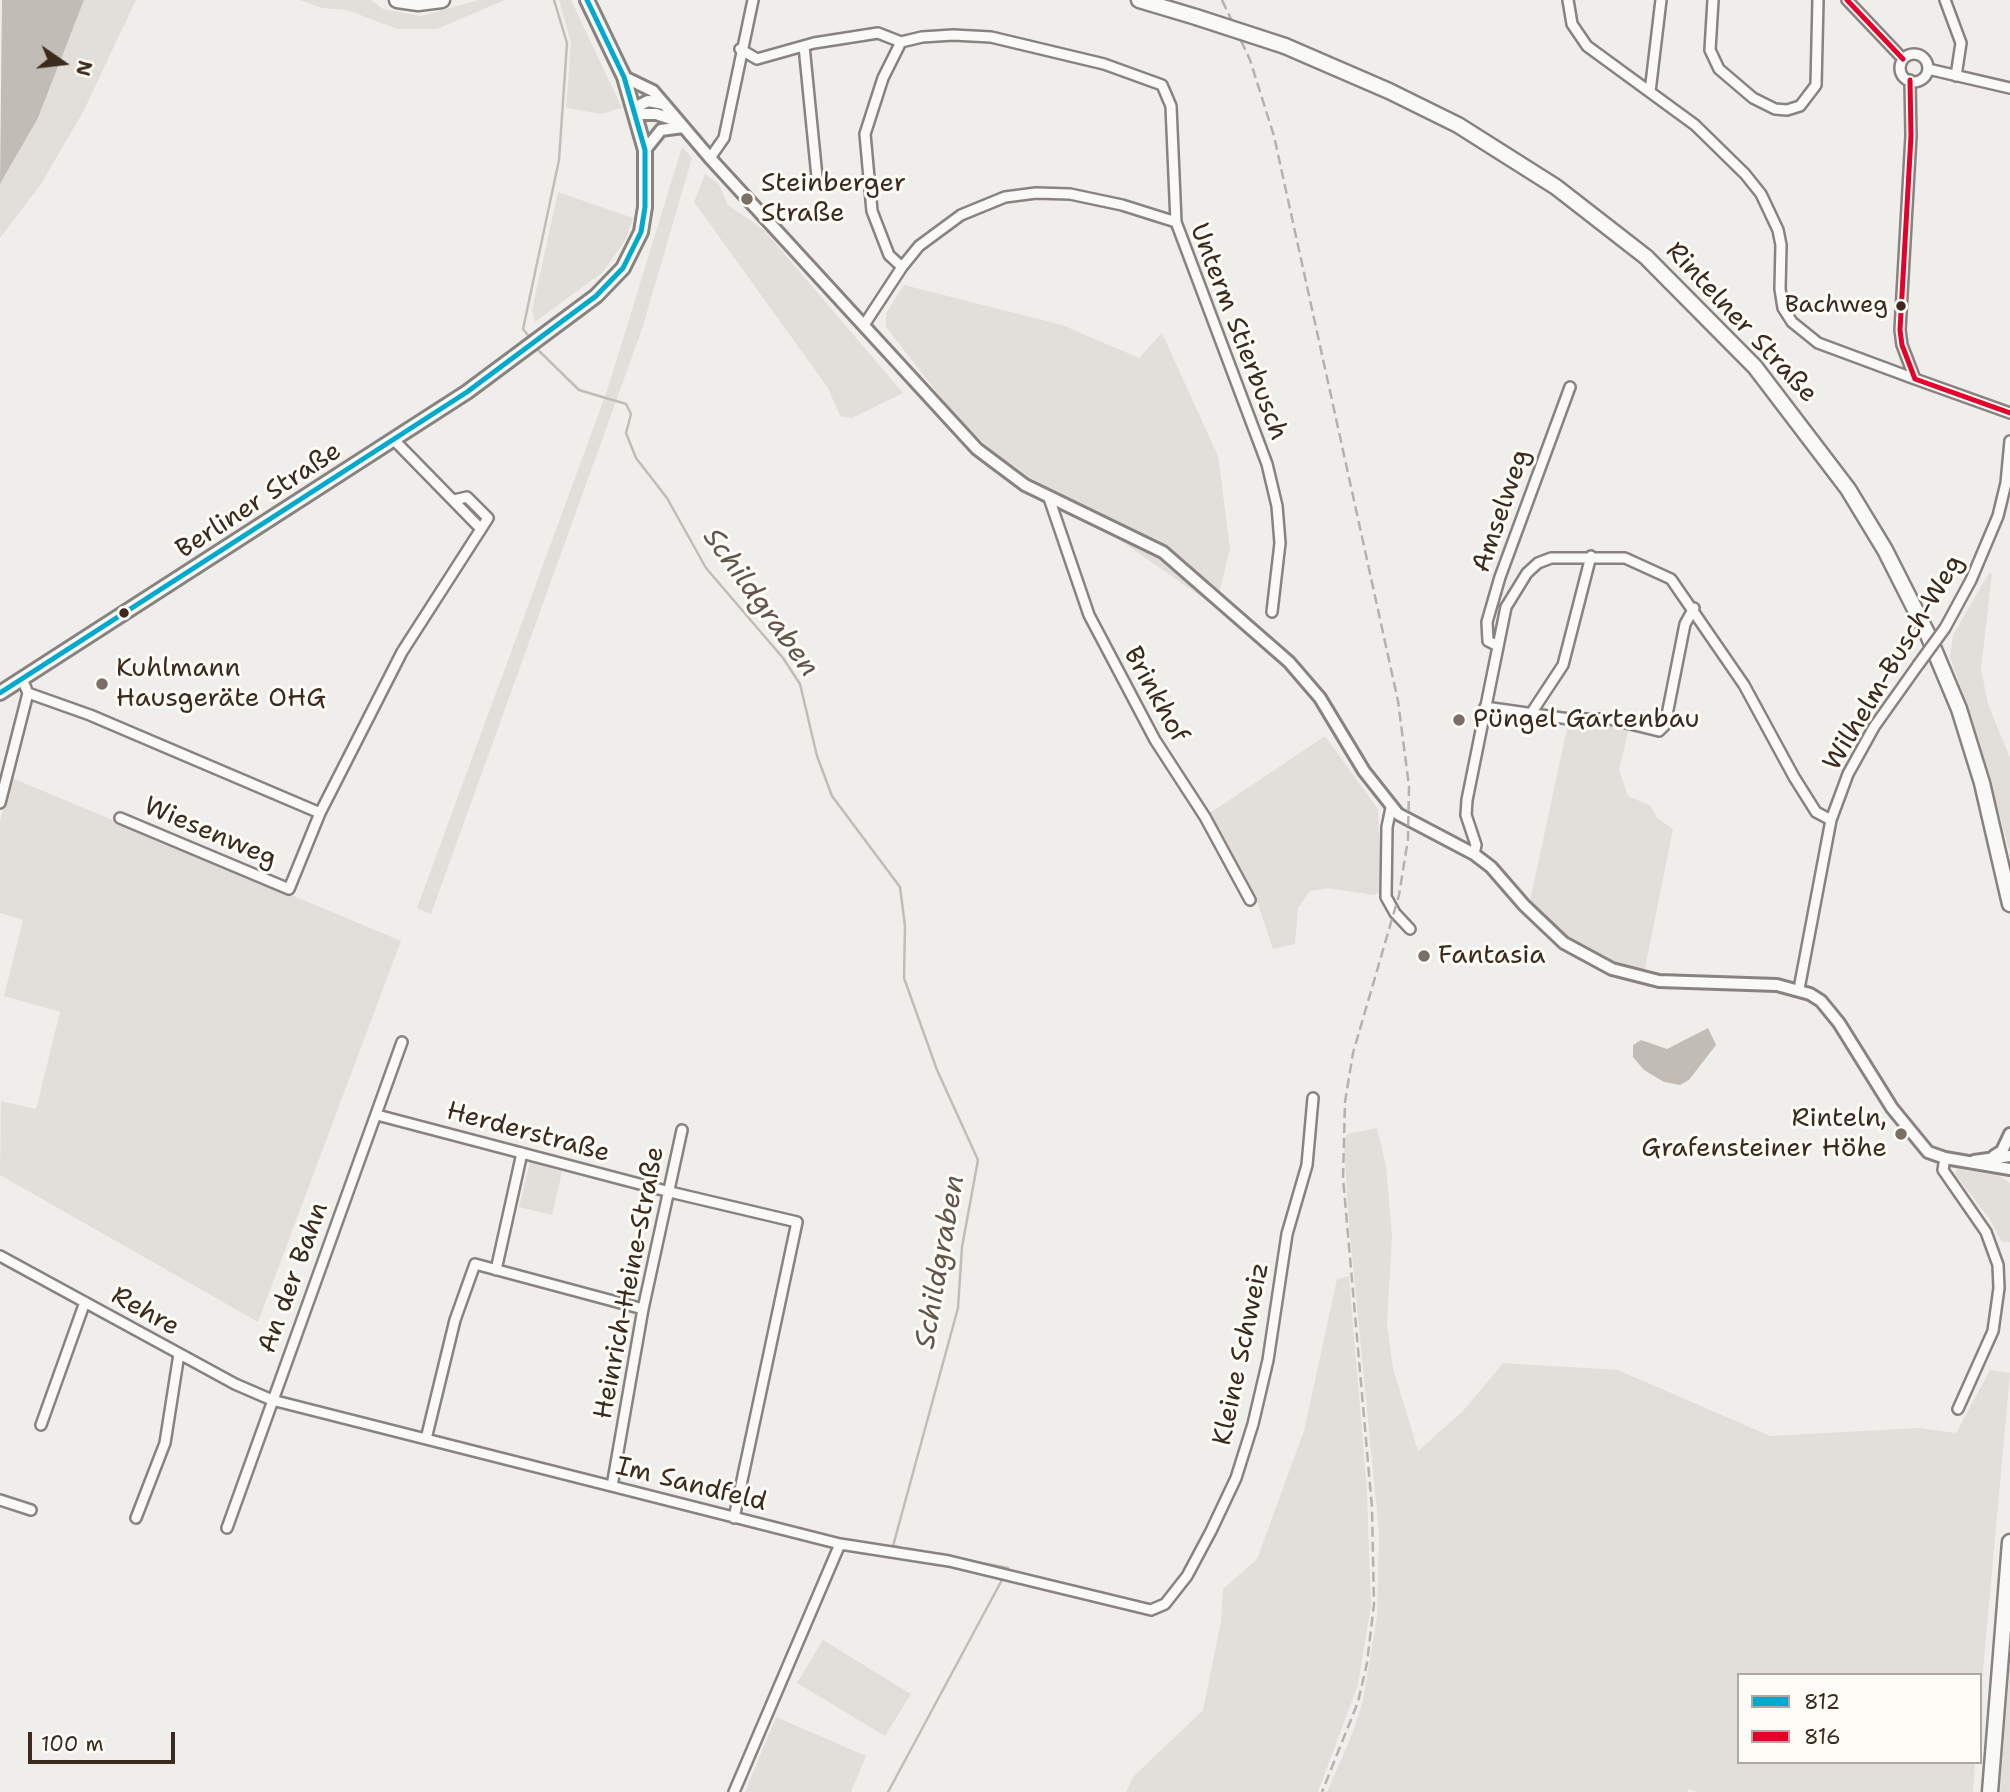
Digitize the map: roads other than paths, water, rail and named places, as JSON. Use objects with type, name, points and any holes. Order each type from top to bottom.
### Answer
[{"type":"main road","points":[[397,0],[418,3],[442,0]]},
{"type":"main road","name":"Berliner Straße","points":[[0,693],[394,440],[533,344],[596,296],[623,268],[640,232],[645,207],[645,150],[624,77],[587,0]]},
{"type":"main road","name":"Rintelner Straße","points":[[1139,0],[1285,46],[1389,90],[1458,125],[1556,187],[1646,257],[1755,367],[1847,489],[1914,605],[1948,681],[1969,738],[1995,829],[2010,904]]},
{"type":"main road","points":[[1990,1792],[2010,1542]]},
{"type":"street","points":[[709,158],[724,138],[740,49],[753,0]]},
{"type":"street","points":[[1567,0],[1572,24],[1587,46],[1695,125],[1745,174],[1761,194],[1774,216],[1781,245],[1780,289],[1783,308],[1797,328],[1818,343],[2010,413]]},
{"type":"street","points":[[1650,92],[1661,0]]},
{"type":"street","points":[[1713,0],[1710,50],[1719,69],[1753,98],[1775,109],[1787,110],[1800,106],[1816,85],[1818,0]]},
{"type":"street","points":[[1847,0],[1903,59]]},
{"type":"street","points":[[1945,0],[1961,43],[1956,76]]},
{"type":"street","points":[[740,49],[757,59],[804,46],[878,33],[901,42],[953,35],[991,37],[1104,64],[1162,85],[1171,106],[1176,222]]},
{"type":"street","points":[[901,42],[873,105],[865,134],[865,158],[872,211],[889,254],[902,267]]},
{"type":"street","points":[[804,46],[817,177]]},
{"type":"street","points":[[1903,59],[1915,54],[1922,56],[1928,69]]},
{"type":"street","points":[[1903,59],[1901,70],[1910,80],[1911,136],[1900,330],[1915,379]]},
{"type":"street","points":[[1928,69],[2010,88]]},
{"type":"street","points":[[1910,80],[1921,80],[1928,69]]},
{"type":"street","points":[[624,77],[648,88],[664,104],[709,158],[977,449],[1005,472],[1049,498],[1133,535],[1163,552],[1289,662],[1320,698],[1364,771],[1391,808],[1474,854],[1491,867],[1524,905],[1564,943],[1612,970],[1659,981],[1754,983],[1799,989],[1821,1001],[1839,1023],[1869,1074],[1928,1152],[1945,1158],[2010,1169]]},
{"type":"street","points":[[635,111],[648,101],[664,104]]},
{"type":"street","points":[[635,111],[656,114],[680,124]]},
{"type":"street","points":[[645,150],[661,130],[680,124]]},
{"type":"street","name":"Unterm Stierbusch","points":[[864,325],[902,267],[941,228],[961,215],[1005,198],[1035,193],[1070,194],[1122,205],[1176,222],[1266,464],[1277,506],[1280,543],[1272,612]]},
{"type":"street","name":"Amselweg","points":[[1498,646],[1488,641],[1487,622],[1570,387]]},
{"type":"street","points":[[28,694],[90,715],[320,813],[402,652],[481,529],[394,440]]},
{"type":"street","name":"Wilhelm-Busch-Weg","points":[[1799,989],[1831,820],[1848,774],[1874,727],[1944,628],[1971,580],[1998,516],[2010,442]]},
{"type":"street","name":"Brinkhof","points":[[1049,498],[1088,615],[1155,740],[1205,817],[1250,900]]},
{"type":"street","points":[[1532,712],[1563,665],[1591,556]]},
{"type":"street","points":[[1474,854],[1476,845],[1466,815],[1467,800],[1506,607],[1527,573],[1538,563],[1551,558],[1625,558],[1671,579],[1744,685],[1816,812],[1831,820]]},
{"type":"street","points":[[1485,707],[1569,719],[1610,719],[1660,731],[1665,725],[1685,624],[1693,608]]},
{"type":"street","points":[[0,803],[28,694],[22,679]]},
{"type":"street","points":[[1391,808],[1387,827],[1386,897],[1395,913],[1410,929]]},
{"type":"street","name":"Wiesenweg","points":[[120,818],[289,889],[320,813]]},
{"type":"street","name":"An der Bahn","points":[[226,1528],[402,1042]]},
{"type":"street","name":"Kleine Schweiz","points":[[840,1544],[949,1561],[1151,1610],[1165,1604],[1187,1576],[1211,1531],[1236,1478],[1253,1424],[1268,1360],[1287,1234],[1307,1165],[1313,1098]]},
{"type":"street","name":"Herderstraße","points":[[377,1115],[670,1192],[797,1222],[734,1518]]},
{"type":"street","name":"Heinrich-Heine-Straße","points":[[612,1486],[643,1309],[682,1130]]},
{"type":"street","points":[[1994,1156],[2002,1151],[2010,1134]]},
{"type":"street","points":[[496,1270],[522,1153]]},
{"type":"street","points":[[1971,1162],[1994,1156],[2010,1156]]},
{"type":"street","points":[[1945,1158],[1943,1170],[1986,1232],[1998,1265],[1999,1288],[1993,1331],[1958,1409]]},
{"type":"street","name":"Rehre","points":[[0,1256],[179,1354],[272,1401]]},
{"type":"street","points":[[426,1439],[454,1320],[475,1264],[643,1309]]},
{"type":"street","points":[[41,1425],[85,1302]]},
{"type":"street","points":[[136,1518],[165,1443],[179,1354]]},
{"type":"street","name":"Im Sandfeld","points":[[272,1401],[840,1544]]},
{"type":"street","points":[[0,1500],[31,1510]]},
{"type":"street","points":[[734,1792],[840,1544]]},
{"type":"waterway","name":"Schildgraben","points":[[530,338],[523,329],[559,160],[567,43],[554,0]]},
{"type":"waterway","name":"Schildgraben","points":[[535,347],[579,390],[626,404],[631,414],[626,433],[636,458],[667,498],[706,568],[783,658],[800,684],[817,756],[832,796],[900,887],[905,926],[904,978],[937,1070],[978,1160],[962,1247],[958,1308],[893,1546],[899,1547]]},
{"type":"waterway","name":"Schildgraben","points":[[910,1549],[1008,1568],[1006,1571]]},
{"type":"waterway","name":"Schildgraben","points":[[888,1792],[1003,1578]]},
{"type":"railway","points":[[1222,0],[1250,60],[1274,136],[1398,701],[1409,786],[1408,839],[1399,895],[1353,1053],[1345,1102],[1343,1178],[1372,1508],[1374,1604],[1367,1663],[1358,1702],[1322,1792]]},
{"type":"place","name":"Steinberger Straße","points":[[747,199]]},
{"type":"place","name":"Bachweg","points":[[1901,306]]},
{"type":"place","name":"Kuhlmann Hausgeräte OHG","points":[[102,684]]},
{"type":"place","name":"Püngel Gartenbau","points":[[1459,720]]},
{"type":"place","name":"Fantasia","points":[[1424,956]]},
{"type":"place","name":"Rinteln, Grafensteiner Höhe","points":[[1901,1134]]}]
